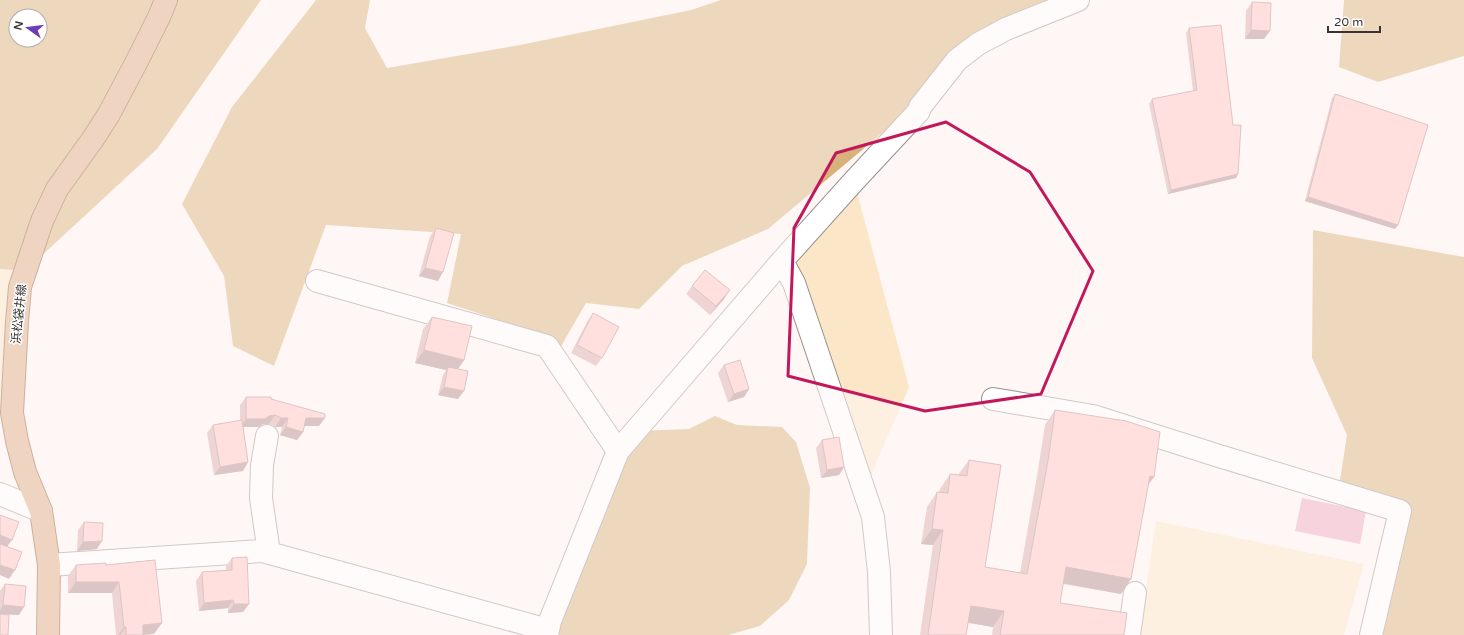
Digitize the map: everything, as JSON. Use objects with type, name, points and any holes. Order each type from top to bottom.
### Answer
[{"type":"main road","name":"浜松袋井線","points":[[48,635],[49,565],[41,510],[25,472],[17,441],[6,410],[20,287],[42,221],[56,189],[93,139],[109,114],[160,17],[166,0]]},
{"type":"street","points":[[49,565],[262,551],[548,632],[550,621],[618,451],[782,261],[919,111],[920,107],[957,60],[978,44],[1006,29],[1078,0]]},
{"type":"street","points":[[782,261],[794,283],[873,517],[879,572],[881,635]]},
{"type":"street","points":[[317,281],[547,346],[618,451]]},
{"type":"street","points":[[993,399],[1093,416],[1400,511],[1371,635]]},
{"type":"street","points":[[267,436],[262,465],[261,498],[269,553]]},
{"type":"street","points":[[0,494],[41,510]]},
{"type":"street","points":[[1129,635],[1135,593]]},
{"type":"highlighted area","points":[[946,122],[1030,172],[1093,271],[1041,394],[925,411],[788,376],[794,228],[836,153]]},
{"type":"shaded area","points":[[0,0],[261,0],[157,149],[25,271],[0,269]]},
{"type":"shaded area","points":[[316,0],[370,0],[365,28],[387,68],[520,45],[691,10],[721,0],[1072,0],[1006,29],[768,229],[682,266],[639,309],[586,303],[560,348],[517,326],[447,303],[461,234],[326,225],[274,366],[233,346],[224,276],[182,204],[232,107]]},
{"type":"shaded area","points":[[1344,0],[1464,0],[1464,56],[1378,82],[1339,67]]},
{"type":"shaded area","points":[[854,181],[909,387],[864,491],[782,261]]},
{"type":"shaded area","points":[[1313,230],[1464,257],[1464,635],[1377,635],[1398,519],[1338,493],[1347,435],[1312,358]]},
{"type":"shaded area","points":[[0,269],[25,271],[12,413],[0,407]]},
{"type":"shaded area","points":[[715,416],[737,425],[782,427],[796,442],[810,488],[807,564],[789,600],[760,626],[728,635],[550,635],[636,431],[689,429]]},
{"type":"shaded area","points":[[1302,498],[1366,511],[1360,544],[1295,531]]},
{"type":"shaded area","points":[[1156,521],[1364,564],[1344,635],[1139,635]]},
{"type":"building","points":[[1252,2],[1271,3],[1270,31],[1251,30]]},
{"type":"building","points":[[1221,25],[1233,125],[1241,125],[1238,174],[1171,190],[1152,99],[1197,90],[1189,28]]},
{"type":"building","points":[[1335,94],[1428,125],[1398,225],[1308,197]]},
{"type":"building","points":[[436,228],[454,233],[443,272],[425,268]]},
{"type":"building","points":[[705,270],[730,290],[716,306],[692,286]]},
{"type":"building","points":[[593,313],[619,327],[602,358],[577,345]]},
{"type":"building","points":[[432,317],[472,326],[464,360],[424,350]]},
{"type":"building","points":[[740,360],[749,389],[734,394],[724,365]]},
{"type":"building","points":[[448,367],[468,371],[464,391],[444,387]]},
{"type":"building","points":[[246,397],[271,397],[271,399],[325,414],[325,418],[306,418],[303,432],[286,427],[288,418],[281,418],[275,415],[269,416],[265,419],[246,419]]},
{"type":"building","points":[[1055,410],[1126,421],[1160,432],[1154,477],[1150,476],[1131,579],[1066,567],[1060,603],[1127,613],[1124,635],[1000,635],[1004,611],[971,606],[966,635],[928,635],[943,530],[932,529],[937,492],[948,493],[950,474],[967,476],[969,460],[1001,465],[985,567],[1027,574],[1048,461]]},
{"type":"building","points":[[242,420],[248,462],[220,467],[213,425]]},
{"type":"building","points":[[839,437],[844,467],[827,470],[822,440]]},
{"type":"building","points":[[0,515],[19,522],[12,540],[0,535]]},
{"type":"building","points":[[84,522],[103,523],[102,541],[83,542]]},
{"type":"building","points":[[0,544],[22,552],[15,570],[0,565]]},
{"type":"building","points":[[247,557],[249,604],[234,604],[233,600],[204,603],[202,572],[232,570],[232,558]]},
{"type":"building","points":[[155,560],[162,623],[143,625],[143,635],[126,635],[119,582],[76,582],[76,565],[106,563],[106,565]]},
{"type":"building","points":[[5,584],[26,586],[24,607],[3,605]]},
{"type":"building","points":[[0,614],[9,615],[8,635],[0,635]]}]
